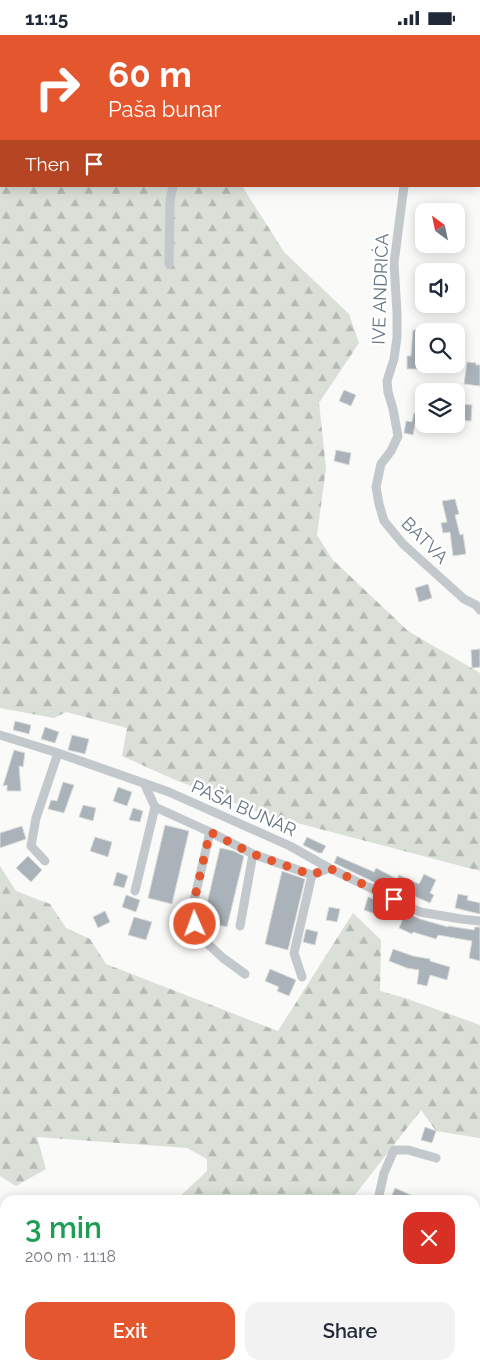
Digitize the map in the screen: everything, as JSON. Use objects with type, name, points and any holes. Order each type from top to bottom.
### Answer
[{"type":"street","points":[[169,264],[170,201],[173,187]]},
{"type":"street","name":"IVE ANDRIĆA","points":[[396,421],[387,381],[396,345],[397,313],[394,263],[404,187]]},
{"type":"street","name":"BATVA","points":[[396,421],[398,436],[391,451],[381,465],[376,487],[384,521],[403,544],[464,599],[476,605],[480,610]]},
{"type":"street","name":"PAŠA BUNAR","points":[[0,735],[58,753],[169,793],[290,847],[420,912],[480,921]]},
{"type":"street","points":[[45,861],[31,845],[36,818],[58,753]]},
{"type":"street","points":[[135,891],[155,807],[144,783]]},
{"type":"street","name":"PAŠA BUNAR","points":[[155,807],[253,854],[312,875]]},
{"type":"street","name":"PAŠA BUNAR","points":[[210,832],[194,901],[195,924],[208,944],[245,974]]},
{"type":"street","points":[[240,926],[253,854]]},
{"type":"street","points":[[302,977],[294,953],[312,875],[329,868]]},
{"type":"street","points":[[379,1195],[384,1173],[394,1149],[408,1150],[436,1157]]},
{"type":"green space","points":[[0,187],[243,187],[284,252],[349,314],[359,343],[319,403],[326,468],[317,535],[332,559],[408,631],[480,673],[480,871],[263,814],[173,779],[122,756],[127,728],[66,712],[54,718],[0,708]]},
{"type":"green space","points":[[0,866],[16,891],[50,904],[66,928],[90,939],[106,964],[278,1031],[353,913],[381,940],[380,991],[480,1025],[480,1138],[436,1131],[421,1110],[355,1195],[181,1195],[207,1171],[207,1159],[187,1148],[37,1137],[46,1169],[16,1186],[0,1176]]},
{"type":"building","points":[[413,330],[415,330],[415,369],[407,369],[407,356],[411,356]]},
{"type":"building","points":[[467,362],[480,365],[480,386],[464,383]]},
{"type":"building","points":[[344,390],[356,395],[351,406],[339,401]]},
{"type":"building","points":[[465,404],[472,405],[471,421],[465,421]]},
{"type":"building","points":[[415,413],[413,435],[404,433],[406,421],[412,422]]},
{"type":"building","points":[[336,450],[351,453],[349,465],[334,461]]},
{"type":"building","points":[[455,499],[459,514],[455,515],[460,535],[463,534],[466,554],[453,556],[450,532],[443,533],[441,523],[447,522],[442,501]]},
{"type":"building","points":[[428,584],[432,598],[419,602],[415,588]]},
{"type":"building","points":[[480,649],[480,667],[472,668],[471,650]]},
{"type":"building","points":[[15,721],[31,725],[29,734],[13,730]]},
{"type":"building","points":[[45,727],[59,732],[55,743],[41,739]]},
{"type":"building","points":[[72,735],[89,739],[85,754],[68,750]]},
{"type":"building","points":[[14,750],[25,753],[23,767],[19,766],[21,791],[7,791],[7,785],[3,786]]},
{"type":"building","points":[[63,782],[74,785],[64,813],[48,809],[51,800],[57,801]]},
{"type":"building","points":[[118,787],[132,792],[127,806],[113,801]]},
{"type":"building","points":[[83,805],[96,808],[93,821],[79,817]]},
{"type":"building","points":[[133,808],[143,811],[140,822],[129,820]]},
{"type":"building","points":[[165,825],[189,831],[172,904],[148,898]]},
{"type":"building","points":[[22,826],[26,839],[0,848],[0,833]]},
{"type":"building","points":[[95,837],[112,842],[108,857],[90,851]]},
{"type":"building","points":[[307,837],[326,846],[322,853],[303,845]]},
{"type":"building","points":[[220,848],[234,851],[244,856],[227,927],[203,921]]},
{"type":"building","points":[[28,856],[42,870],[31,882],[16,868]]},
{"type":"building","points":[[337,856],[374,872],[376,868],[397,879],[399,875],[419,884],[424,874],[436,880],[430,893],[434,895],[430,903],[386,884],[384,887],[334,863]]},
{"type":"building","points":[[282,871],[305,879],[288,950],[265,944]]},
{"type":"building","points":[[117,872],[128,876],[124,888],[113,885]]},
{"type":"building","points":[[458,894],[468,896],[467,900],[480,903],[480,914],[455,908]]},
{"type":"building","points":[[126,895],[140,900],[136,912],[122,907]]},
{"type":"building","points":[[368,897],[385,903],[381,916],[364,910]]},
{"type":"building","points":[[329,907],[340,909],[337,922],[326,920]]},
{"type":"building","points":[[105,911],[110,922],[98,928],[93,917]]},
{"type":"building","points":[[406,912],[420,919],[448,927],[474,930],[475,927],[480,927],[480,961],[469,958],[472,941],[438,935],[436,939],[413,932],[412,934],[399,928]]},
{"type":"building","points":[[134,917],[152,922],[146,940],[128,935]]},
{"type":"building","points":[[306,929],[318,932],[315,945],[303,942]]},
{"type":"building","points":[[393,949],[413,956],[430,959],[430,961],[450,967],[447,980],[430,975],[427,986],[417,984],[419,970],[407,968],[389,961]]},
{"type":"building","points":[[270,969],[296,980],[289,996],[277,991],[279,987],[265,981]]},
{"type":"building","points":[[425,1127],[436,1131],[432,1143],[421,1140]]},
{"type":"building","points":[[395,1188],[411,1195],[392,1195]]},
{"type":"route","points":[[195,924],[194,901],[210,832],[253,854],[312,875],[329,868],[394,899]]}]
